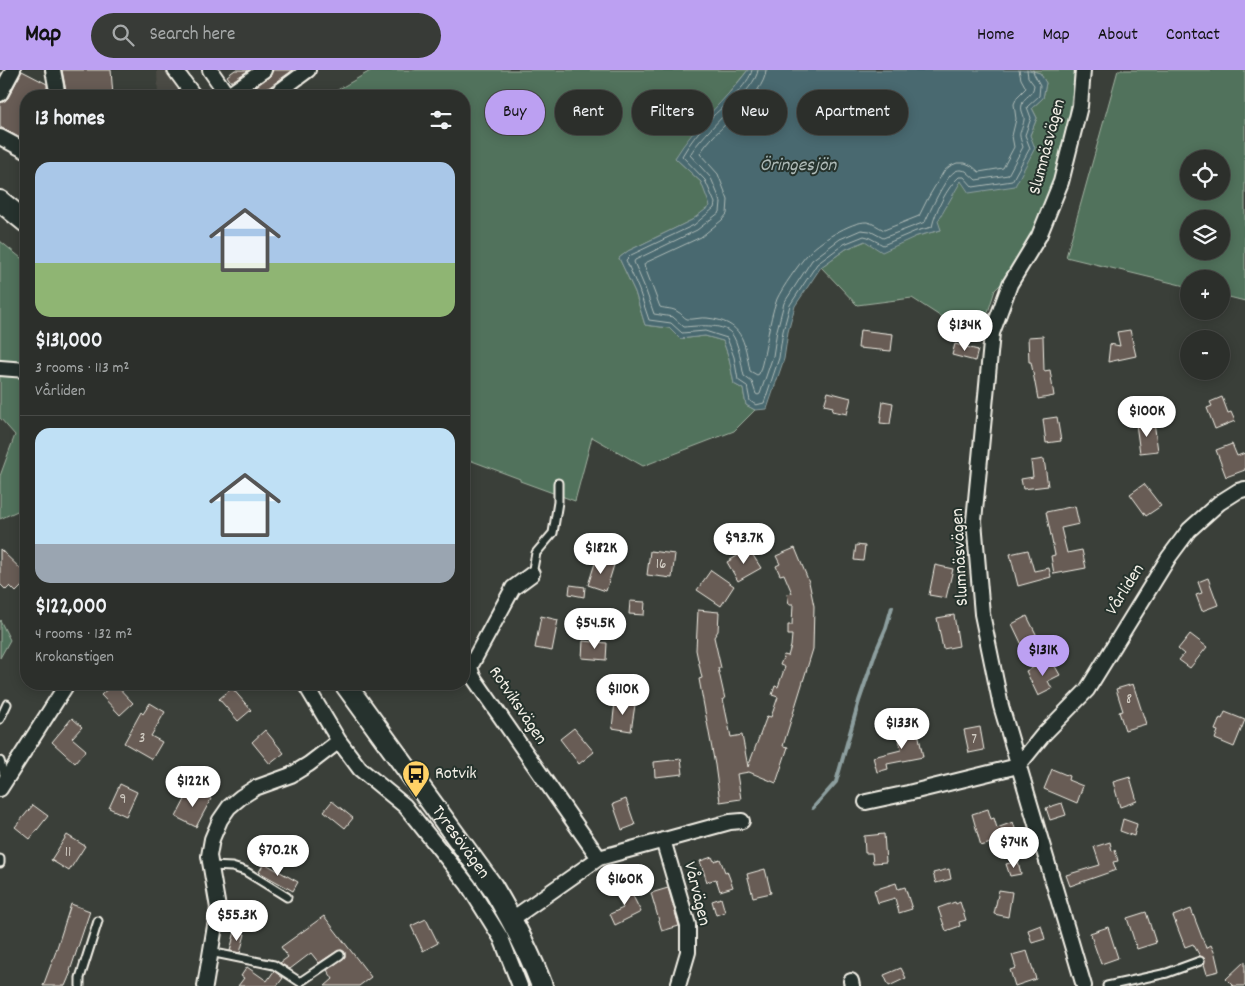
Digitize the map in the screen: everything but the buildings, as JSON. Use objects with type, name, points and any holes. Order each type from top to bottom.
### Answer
[{"type":"main road","points":[[0,201],[20,217]]},
{"type":"main road","name":"Tyresövägen","points":[[348,690],[492,886],[512,919],[542,986]]},
{"type":"street","points":[[0,94],[13,70]]},
{"type":"street","points":[[53,70],[57,90]]},
{"type":"street","points":[[175,70],[190,90]]},
{"type":"street","points":[[210,70],[224,90]]},
{"type":"street","points":[[236,90],[264,70]]},
{"type":"street","points":[[280,90],[308,70]]},
{"type":"street","name":"Slumnäsvägen","points":[[1083,70],[1080,106],[1061,182],[1039,236],[1010,284],[992,333],[974,521],[982,614],[1001,706],[1084,986]]},
{"type":"street","points":[[0,137],[20,148]]},
{"type":"street","points":[[0,368],[20,370]]},
{"type":"street","name":"Vårliden","points":[[1018,766],[1043,735],[1087,690],[1169,557],[1189,530],[1219,503],[1238,491],[1245,489]]},
{"type":"street","name":"Rotviksvägen","points":[[532,574],[513,588],[470,667],[473,677],[599,858]]},
{"type":"street","points":[[3,785],[63,690]]},
{"type":"street","points":[[309,690],[339,741],[360,769],[406,806],[468,885],[502,938],[520,986]]},
{"type":"street","points":[[205,986],[218,908],[209,856],[212,839],[220,820],[229,807],[255,788],[300,770],[339,741]]},
{"type":"street","points":[[866,802],[1018,766]]},
{"type":"street","points":[[512,919],[599,858],[730,822],[742,821]]},
{"type":"street","name":"Vårvägen","points":[[663,840],[688,925],[688,952],[678,986]]},
{"type":"lane","points":[[532,574],[536,553],[552,533],[558,502],[558,483]]},
{"type":"lane","points":[[0,719],[7,704]]},
{"type":"lane","points":[[0,761],[3,785]]},
{"type":"lane","points":[[211,866],[232,867],[245,871],[287,898]]},
{"type":"lane","points":[[80,986],[80,978],[98,922]]},
{"type":"lane","points":[[210,952],[274,965],[302,984],[340,955]]},
{"type":"lane","points":[[1107,986],[1167,973],[1200,961]]},
{"type":"shaded area","points":[[157,70],[171,70],[184,90],[158,90]]},
{"type":"green space","points":[[372,70],[748,70],[731,90],[723,90],[723,100],[713,112],[713,90],[632,90],[632,135],[694,135],[675,158],[701,182],[711,206],[692,220],[628,251],[619,258],[635,292],[645,325],[669,328],[680,339],[705,336],[723,341],[729,358],[734,384],[743,389],[746,405],[755,410],[734,431],[643,466],[592,437],[575,501],[470,460],[470,90],[337,90]]},
{"type":"green space","points":[[1029,70],[1075,70],[1069,118],[1054,184],[1037,231],[1006,279],[995,290],[984,325],[965,326],[943,318],[912,298],[857,305],[821,267],[846,249],[866,241],[917,236],[941,230],[937,221],[961,180],[1030,135],[1037,118],[1032,108],[1043,98],[1046,83],[1040,73]]},
{"type":"green space","points":[[1118,70],[1245,70],[1245,301],[1230,297],[1230,270],[1180,270],[1180,285],[1066,257]]},
{"type":"green space","points":[[0,241],[20,257],[20,510],[0,519],[0,476],[15,435],[0,418]]},
{"type":"green space","points":[[0,620],[10,640],[0,658]]},
{"type":"water","name":"Öringesjön","points":[[748,70],[1029,70],[1040,73],[1046,83],[1043,98],[1032,108],[1037,118],[1030,135],[1035,148],[1015,186],[969,193],[961,181],[938,221],[941,230],[917,236],[882,252],[865,241],[846,249],[821,267],[795,306],[788,332],[784,359],[767,409],[755,410],[746,405],[743,389],[734,384],[729,358],[723,341],[705,336],[680,339],[669,328],[645,325],[635,292],[619,258],[628,251],[692,220],[710,206],[701,182],[675,158],[692,135],[713,135],[713,111],[723,100],[723,135],[787,135],[787,90],[732,90]]},
{"type":"waterway","points":[[813,808],[836,782],[859,701],[892,607]]},
{"type":"place","name":"Rotvik","points":[[416,798]]}]
